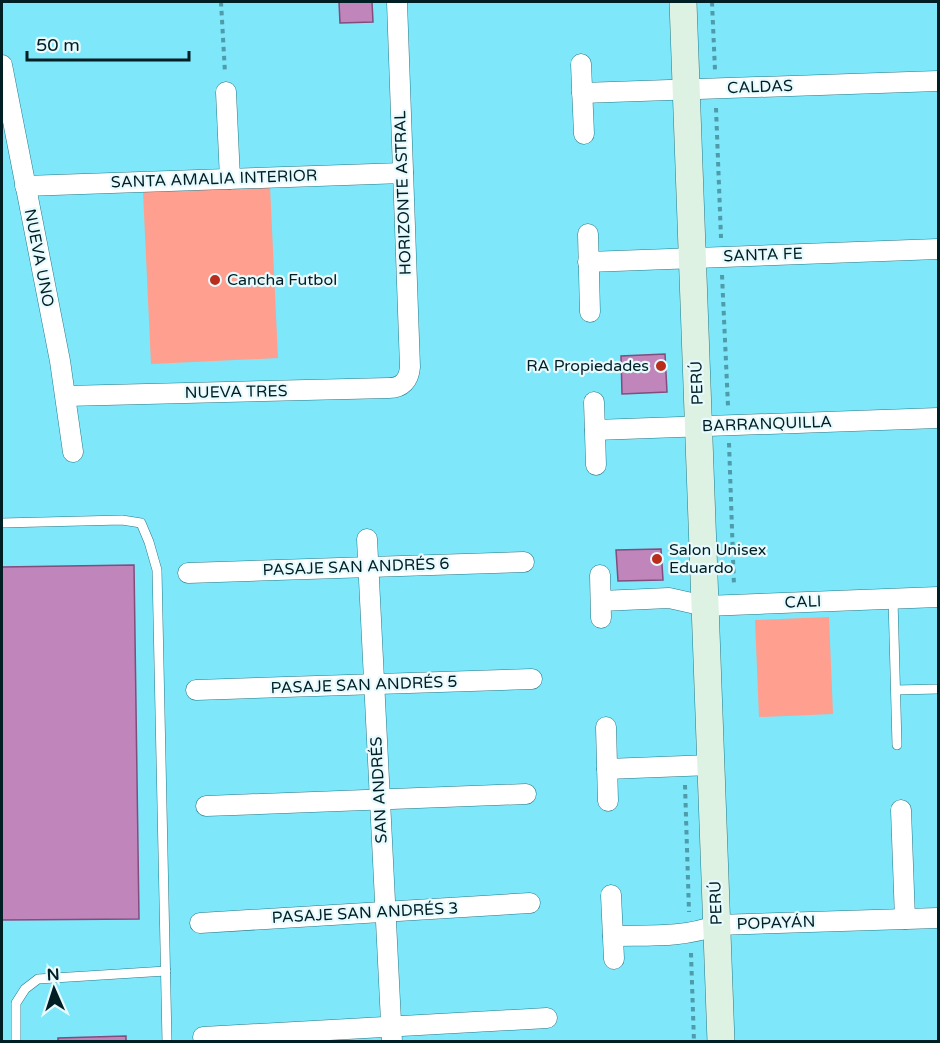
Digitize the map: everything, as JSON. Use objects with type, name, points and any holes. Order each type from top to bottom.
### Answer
[{"type":"street","name":"HORIZONTE ASTRAL","points":[[397,2],[410,368],[405,383]]},
{"type":"street","name":"PERÚ","points":[[683,2],[721,1041]]},
{"type":"street","name":"NUEVA UNO","points":[[2,64],[66,396],[73,452]]},
{"type":"street","points":[[581,64],[584,134]]},
{"type":"street","name":"CALDAS","points":[[582,93],[939,81]]},
{"type":"street","points":[[226,92],[230,179]]},
{"type":"street","name":"SANTA AMALIA INTERIOR","points":[[25,186],[403,173]]},
{"type":"street","points":[[588,234],[590,312]]},
{"type":"street","name":"SANTA FE","points":[[588,262],[939,249]]},
{"type":"street","name":"NUEVA TRES","points":[[66,396],[395,388],[405,383]]},
{"type":"street","points":[[594,402],[596,465]]},
{"type":"street","name":"BARRANQUILLA","points":[[595,430],[939,418]]},
{"type":"street","name":"SAN ANDRÉS","points":[[367,539],[392,1034]]},
{"type":"street","name":"PASAJE SAN ANDRÉS 6","points":[[189,573],[524,562]]},
{"type":"street","name":"CALI","points":[[600,575],[601,609],[669,598],[705,606],[939,597]]},
{"type":"street","name":"PASAJE SAN ANDRÉS 5","points":[[196,690],[532,679]]},
{"type":"street","points":[[606,728],[609,801]]},
{"type":"street","points":[[607,769],[711,765]]},
{"type":"street","points":[[206,806],[526,794]]},
{"type":"street","points":[[901,810],[905,919]]},
{"type":"street","points":[[611,895],[614,959]]},
{"type":"street","name":"PASAJE SAN ANDRÉS 3","points":[[200,922],[530,903]]},
{"type":"street","name":"POPAYÁN","points":[[613,936],[676,934],[717,925],[939,918]]},
{"type":"street","points":[[203,1037],[392,1034],[547,1018]]},
{"type":"lane","points":[[2,523],[122,520],[141,523],[149,542],[157,570],[167,1041]]},
{"type":"lane","points":[[893,599],[897,746]]},
{"type":"lane","points":[[896,690],[939,689]]},
{"type":"lane","points":[[16,1041],[16,1003],[26,989],[38,979],[166,970]]},
{"type":"path","points":[[221,2],[226,92]]},
{"type":"path","points":[[712,2],[735,604]]},
{"type":"shaded area","points":[[270,186],[278,358],[151,364],[143,192]]},
{"type":"shaded area","points":[[829,617],[833,714],[759,717],[755,620]]},
{"type":"building","points":[[339,2],[372,2],[373,22],[340,23]]},
{"type":"building","points":[[665,354],[667,392],[622,394],[621,356]]},
{"type":"building","points":[[661,549],[663,580],[618,581],[616,550]]},
{"type":"building","points":[[134,565],[139,919],[2,920],[2,567]]},
{"type":"building","points":[[126,1036],[126,1042],[58,1042],[58,1038]]},
{"type":"place","name":"Cancha Futbol","points":[[215,280]]},
{"type":"place","name":"RA Propiedades","points":[[661,366]]},
{"type":"place","name":"Salon Unisex Eduardo","points":[[657,559]]}]
